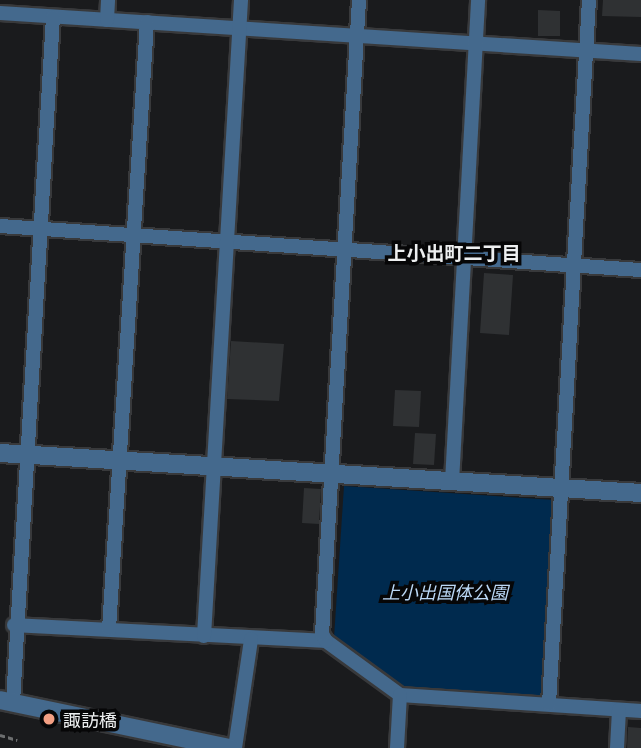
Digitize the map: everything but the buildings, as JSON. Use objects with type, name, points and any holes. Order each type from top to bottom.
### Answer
[{"type":"street","points":[[107,20],[108,0]]},
{"type":"street","points":[[204,636],[241,0]]},
{"type":"street","points":[[359,0],[347,250],[322,634],[326,641],[400,695],[641,711]]},
{"type":"street","points":[[452,482],[478,43],[478,0]]},
{"type":"street","points":[[549,704],[589,51],[589,0]]},
{"type":"street","points":[[0,13],[641,54]]},
{"type":"street","points":[[53,17],[44,227],[6,701],[229,748]]},
{"type":"street","points":[[108,629],[147,22]]},
{"type":"street","points":[[0,226],[641,270]]},
{"type":"street","points":[[0,453],[641,493]]},
{"type":"street","points":[[14,625],[326,641]]},
{"type":"street","points":[[235,748],[251,639]]},
{"type":"street","points":[[397,748],[400,695]]},
{"type":"street","points":[[617,748],[619,710]]},
{"type":"path","points":[[0,735],[17,740]]},
{"type":"green space","name":"上小出国体公園","points":[[344,486],[555,500],[545,697],[402,687],[334,638]]},
{"type":"place","name":"諏訪橋","points":[[49,719]]},
{"type":"district","name":"上小出町二丁目","points":[[454,252]]}]
